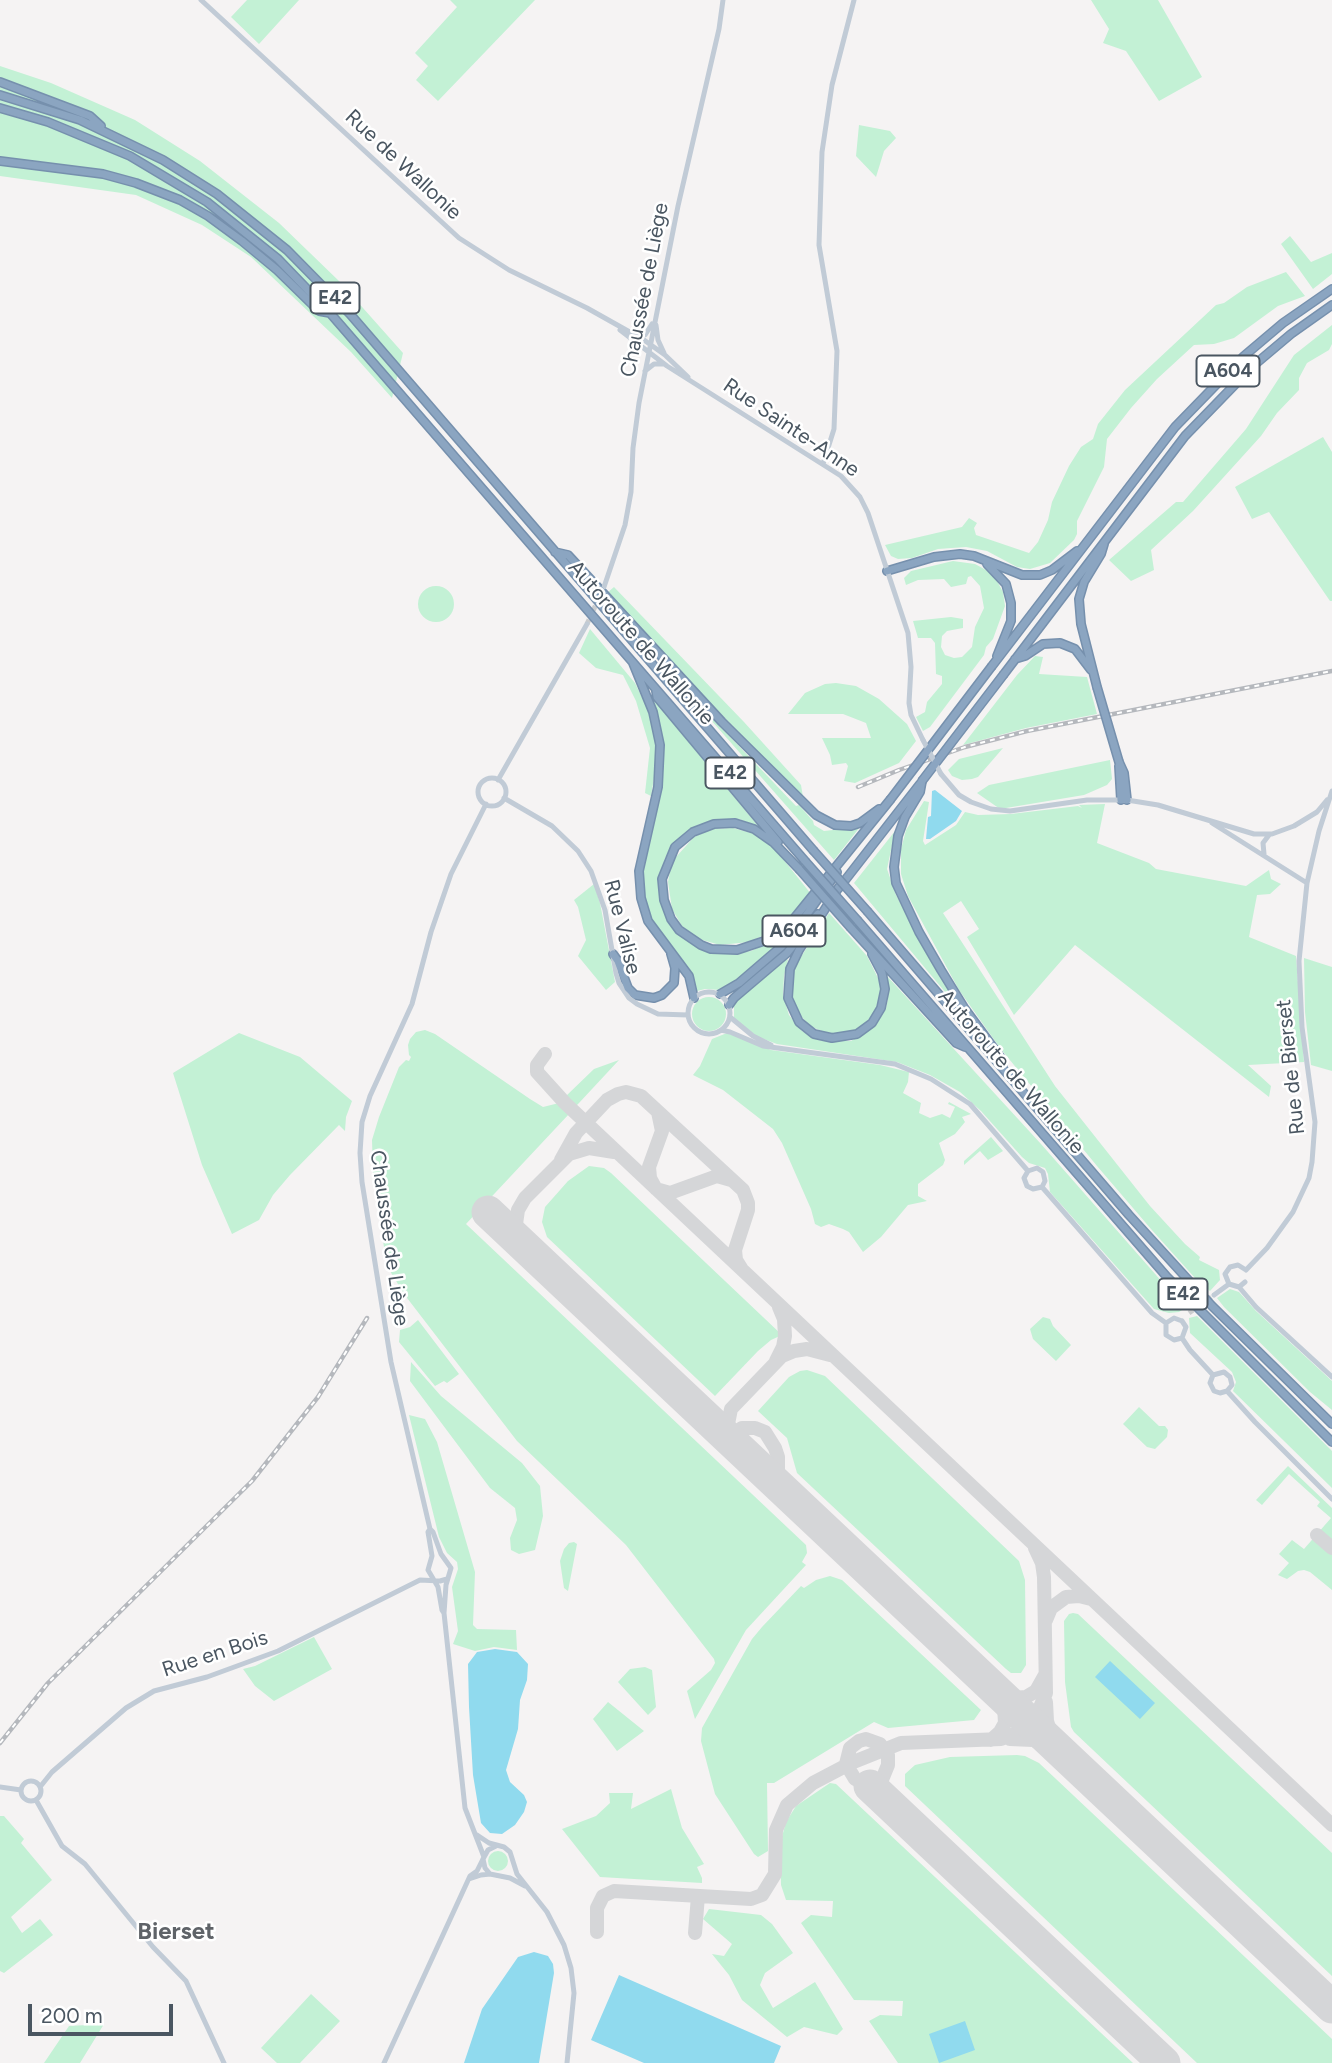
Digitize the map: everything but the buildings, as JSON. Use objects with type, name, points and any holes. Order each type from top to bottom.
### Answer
[{"type":"highway","points":[[0,82],[90,116],[108,132]]},
{"type":"highway","name":"Autoroute de Wallonie","points":[[0,95],[51,110],[108,132],[191,176],[240,211],[287,250],[358,324],[1129,1215],[1187,1279],[1332,1424]]},
{"type":"highway","name":"Autoroute de Wallonie","points":[[0,108],[48,122],[130,156],[184,187],[233,221],[278,260],[330,313],[1167,1277],[1332,1442]]},
{"type":"highway","points":[[0,161],[103,174],[180,200],[242,241],[319,311],[330,313]]},
{"type":"highway","name":"A604","points":[[720,994],[739,983],[782,946],[800,924],[871,819],[890,800],[1140,470],[1209,390],[1283,323],[1332,289]]},
{"type":"highway","name":"A604","points":[[729,1005],[787,953],[839,887],[900,817],[920,792],[922,781],[1185,436],[1253,366],[1291,334],[1332,305]]},
{"type":"highway","points":[[1105,540],[1101,554],[1084,582],[1080,599],[1081,624],[1120,765],[1124,800]]},
{"type":"highway","points":[[887,571],[952,554],[974,556],[1022,575],[1040,575],[1052,570],[1080,550]]},
{"type":"highway","points":[[554,551],[568,555],[722,722],[816,815],[828,823],[843,826],[871,819]]},
{"type":"highway","points":[[984,561],[1006,584],[1011,603],[1011,621],[1007,635],[993,665]]},
{"type":"highway","points":[[1014,659],[1025,656],[1043,644],[1060,643],[1075,649],[1083,657],[1097,686]]},
{"type":"highway","points":[[631,660],[653,712],[660,745],[660,775],[642,853],[639,886],[648,921],[689,976],[694,998]]},
{"type":"highway","points":[[655,687],[657,697],[850,929],[956,1044],[966,1047]]},
{"type":"highway","points":[[900,817],[894,867],[901,896],[941,970],[1000,1058],[1003,1069]]},
{"type":"highway","points":[[785,853],[764,835],[744,825],[714,824],[693,832],[675,847],[662,879],[664,900],[678,930],[711,949],[737,950],[750,947],[775,935],[792,921],[850,850]]},
{"type":"highway","points":[[839,887],[790,969],[788,998],[799,1022],[814,1034],[832,1038],[857,1034],[872,1023],[881,1008],[885,989],[882,973],[872,954]]},
{"type":"highway","points":[[613,954],[628,989],[635,995],[654,998],[662,995],[674,983],[676,968],[668,947]]},
{"type":"main road","name":"Rue de Wallonie","points":[[201,0],[459,238],[509,270],[607,319],[650,344]]},
{"type":"main road","name":"Chaussée de Liège","points":[[604,587],[625,525],[631,492],[634,439],[650,344],[678,206],[719,29],[723,0]]},
{"type":"main road","points":[[823,464],[834,429],[837,351],[818,231],[822,152],[831,92],[854,0]]},
{"type":"main road","points":[[636,335],[645,334],[656,318]]},
{"type":"main road","points":[[656,318],[658,340],[665,355]]},
{"type":"main road","name":"Rue de Wallonie","points":[[607,319],[649,353]]},
{"type":"main road","name":"Rue Sainte-Anne","points":[[650,344],[688,377]]},
{"type":"main road","name":"Rue Sainte-Anne","points":[[649,353],[823,464],[845,480],[863,502],[911,649],[908,698],[911,715],[941,774],[952,789],[964,799],[991,809],[1010,810],[1074,801],[1124,800]]},
{"type":"main road","points":[[645,371],[655,364],[667,366]]},
{"type":"main road","points":[[498,780],[587,624]]},
{"type":"main road","points":[[485,780],[498,780],[505,786],[504,798],[496,805],[486,804],[480,797],[479,787],[485,780]]},
{"type":"main road","points":[[1264,855],[1263,843],[1266,837],[1305,821],[1331,795]]},
{"type":"main road","name":"Rue de Bierset","points":[[1214,1295],[1229,1284],[1226,1274],[1230,1267],[1238,1265],[1246,1270],[1268,1248],[1293,1212],[1306,1185],[1312,1162],[1315,1122],[1299,995],[1299,961],[1307,883],[1319,831],[1331,795]]},
{"type":"main road","name":"Rue Valise","points":[[504,798],[552,825],[578,851],[591,871],[599,889],[619,984],[629,999],[658,1014],[688,1015]]},
{"type":"main road","points":[[1124,800],[1158,805],[1212,823],[1307,883]]},
{"type":"main road","name":"Chaussée de Liège","points":[[430,1564],[430,1529],[391,1362],[362,1182],[360,1143],[367,1103],[412,1004],[441,900],[460,852],[486,804]]},
{"type":"main road","points":[[1305,821],[1313,824],[1319,831]]},
{"type":"main road","points":[[1212,823],[1218,822],[1250,834],[1272,834]]},
{"type":"main road","points":[[721,1030],[730,1017],[729,1005],[720,994],[706,992],[694,998],[688,1015],[693,1027],[698,1031],[710,1034],[721,1030],[763,1046],[895,1064],[931,1079],[959,1096],[980,1114],[1028,1171]]},
{"type":"main road","points":[[730,1017],[753,1036],[779,1048]]},
{"type":"main road","points":[[1037,1168],[1043,1172],[1045,1181],[1042,1187],[1033,1189],[1027,1186],[1024,1178],[1028,1171],[1037,1168]]},
{"type":"main road","points":[[1042,1187],[1153,1313],[1166,1323]]},
{"type":"main road","points":[[1240,1287],[1248,1276],[1246,1270]]},
{"type":"main road","points":[[1245,1282],[1247,1295]]},
{"type":"main road","points":[[1229,1284],[1240,1287],[1256,1307],[1332,1377]]},
{"type":"main road","points":[[1182,1321],[1189,1313]]},
{"type":"main road","points":[[1174,1318],[1182,1321],[1186,1331],[1182,1338],[1174,1340],[1166,1335],[1166,1323],[1174,1318]]},
{"type":"main road","points":[[1182,1338],[1213,1375]]},
{"type":"main road","points":[[1220,1371],[1230,1377],[1232,1385],[1227,1391],[1220,1394],[1212,1389],[1210,1380],[1213,1375],[1220,1371]]},
{"type":"main road","points":[[1227,1391],[1332,1499]]},
{"type":"main road","name":"Chaussée de Liège","points":[[430,1529],[445,1559]]},
{"type":"main road","points":[[420,1580],[437,1558],[445,1559],[451,1568],[447,1579],[444,1613]]},
{"type":"main road","points":[[430,1564],[429,1574],[434,1579],[447,1579]]},
{"type":"main road","points":[[434,1579],[444,1613],[465,1808],[477,1835],[485,1868],[490,1874]]},
{"type":"main road","name":"Rue en Bois","points":[[40,1787],[52,1772],[126,1708],[154,1691],[206,1677],[278,1651],[420,1580],[434,1579]]},
{"type":"main road","points":[[21,1790],[23,1785],[30,1782],[40,1787],[40,1795],[36,1800]]},
{"type":"main road","points":[[0,1787],[21,1790]]},
{"type":"main road","points":[[21,1790],[26,1800],[36,1800]]},
{"type":"main road","points":[[36,1800],[62,1846],[85,1864],[153,1947],[186,1981],[224,2063]]},
{"type":"main road","points":[[477,1835],[510,1852],[513,1865],[525,1886],[543,1906],[554,1924],[569,1960],[573,2002],[567,2063]]},
{"type":"main road","points":[[384,2063],[469,1879],[479,1869],[488,1850],[496,1846]]},
{"type":"main road","points":[[501,1877],[509,1872],[513,1865]]},
{"type":"main road","points":[[469,1879],[490,1874],[510,1878],[525,1886]]},
{"type":"green space","points":[[247,0],[299,0],[259,44],[231,17]]},
{"type":"green space","points":[[450,0],[535,0],[438,101],[416,80],[428,66],[415,53],[457,7]]},
{"type":"green space","points":[[1091,0],[1158,0],[1202,77],[1159,101],[1126,51],[1103,43],[1109,29]]},
{"type":"green space","points":[[0,66],[51,83],[135,120],[200,161],[279,223],[339,281],[403,353],[392,398],[351,352],[251,257],[202,225],[136,195],[0,176]]},
{"type":"green space","points":[[859,125],[890,131],[896,138],[884,151],[876,177],[856,156]]},
{"type":"green space","points":[[1290,236],[1311,262],[1332,253],[1332,274],[1313,289],[1281,244]]},
{"type":"green space","points":[[1286,272],[1305,296],[1278,306],[1234,338],[1214,344],[1194,345],[1157,379],[1131,408],[1107,439],[1104,467],[1077,521],[1074,540],[1050,563],[1030,569],[1017,567],[987,551],[966,547],[938,549],[912,558],[898,559],[891,556],[885,545],[962,527],[969,518],[977,523],[974,528],[976,535],[1029,553],[1038,542],[1048,520],[1052,502],[1069,466],[1081,447],[1093,439],[1098,424],[1125,390],[1216,305],[1224,303],[1247,287]]},
{"type":"green space","points":[[1332,325],[1332,344],[1329,350],[1307,363],[1299,378],[1299,390],[1193,511],[1151,550],[1154,570],[1131,581],[1109,560],[1176,502],[1183,502],[1246,429],[1294,355]]},
{"type":"green space","points":[[1323,437],[1332,452],[1332,601],[1269,512],[1252,519],[1235,487]]},
{"type":"green space","points":[[953,561],[975,564],[986,570],[996,579],[1003,592],[1005,606],[984,655],[930,727],[923,731],[916,717],[925,712],[927,702],[942,684],[942,676],[936,674],[935,643],[931,638],[918,638],[913,621],[951,617],[963,619],[963,628],[947,631],[942,636],[941,647],[945,655],[962,657],[972,647],[975,627],[984,608],[980,586],[971,576],[966,584],[951,587],[944,579],[918,580],[906,585],[904,578],[911,571]]},
{"type":"green space","points":[[436,586],[449,591],[454,604],[449,617],[436,622],[423,617],[418,604],[423,591]]},
{"type":"green space","points":[[614,587],[801,785],[803,797],[607,593]]},
{"type":"green space","points":[[590,629],[635,683],[649,712],[657,760],[651,796],[645,793],[650,748],[636,701],[623,675],[596,668],[579,653]]},
{"type":"green space","points":[[1035,656],[1043,657],[1039,674],[1087,677],[1097,714],[1026,728],[963,745],[1017,675]]},
{"type":"green space","points":[[674,678],[796,806],[799,805],[814,825],[824,831],[860,827],[834,860]]},
{"type":"green space","points":[[825,684],[856,686],[879,699],[907,724],[916,741],[899,763],[855,783],[844,781],[848,766],[846,763],[832,765],[822,738],[871,738],[866,723],[843,714],[788,714],[805,693]]},
{"type":"green space","points":[[648,693],[759,827],[739,819],[721,819],[698,825],[679,838],[665,858],[659,882],[661,901],[668,921],[676,932],[693,945],[723,954],[751,951],[790,928],[791,931],[765,958],[722,990],[697,991],[689,968],[657,929],[644,906],[641,871],[660,786],[660,727]]},
{"type":"green space","points":[[1003,748],[978,777],[962,780],[952,776],[948,770],[959,759]]},
{"type":"green space","points":[[1110,760],[1112,779],[1107,785],[1084,795],[1000,809],[977,793],[989,785]]},
{"type":"green space","points":[[924,801],[929,802],[923,841],[925,845],[956,825],[965,812],[978,815],[1011,814],[1105,804],[1097,843],[1149,863],[1156,869],[1246,886],[1269,870],[1271,879],[1281,884],[1270,894],[1257,895],[1249,937],[1296,956],[1304,1062],[1248,1065],[1271,1086],[1269,1097],[1075,945],[1014,1015],[967,937],[979,929],[961,901],[943,913],[1055,1086],[1150,1206],[1200,1257],[1199,1260],[1219,1270],[1220,1280],[1210,1291],[1195,1278],[1097,1166],[1000,1048],[959,990],[908,896],[901,874],[901,849],[906,830]]},
{"type":"green space","points":[[733,828],[755,834],[775,849],[811,894],[771,932],[749,942],[720,945],[699,939],[682,926],[672,909],[668,882],[676,857],[694,837],[712,829]]},
{"type":"green space","points":[[895,831],[887,869],[896,895],[934,967],[966,1017],[854,883]]},
{"type":"green space","points":[[594,884],[615,982],[606,990],[578,956],[586,940],[574,900]]},
{"type":"green space","points":[[829,913],[867,956],[880,982],[880,999],[873,1015],[860,1028],[844,1034],[826,1033],[810,1026],[799,1014],[792,999],[793,974],[797,963]]},
{"type":"green space","points":[[784,957],[788,960],[783,995],[789,1015],[802,1031],[822,1041],[851,1041],[876,1025],[886,1008],[887,976],[1041,1144],[1185,1308],[1169,1313],[1154,1309],[1050,1192],[1045,1168],[1029,1163],[1022,1157],[960,1092],[930,1075],[897,1062],[777,1044],[758,1037],[734,1019],[734,1001]]},
{"type":"green space","points":[[1304,958],[1332,967],[1332,1071],[1311,1065],[1305,1012]]},
{"type":"green space","points":[[709,997],[721,1002],[726,1014],[721,1026],[709,1031],[697,1026],[692,1014],[697,1002]]},
{"type":"green space","points":[[425,1030],[435,1034],[543,1107],[559,1103],[569,1114],[466,1224],[806,1545],[807,1553],[802,1562],[806,1565],[746,1630],[695,1719],[687,1691],[711,1670],[714,1659],[626,1545],[517,1441],[404,1294],[390,1271],[373,1173],[372,1140],[399,1067],[411,1057],[408,1045],[410,1039],[416,1032]]},
{"type":"green space","points":[[239,1033],[300,1057],[352,1101],[346,1117],[345,1131],[339,1125],[273,1195],[259,1220],[232,1234],[202,1165],[173,1073]]},
{"type":"green space","points":[[727,1033],[771,1050],[880,1065],[909,1072],[903,1093],[921,1103],[919,1113],[930,1118],[942,1114],[950,1118],[955,1107],[948,1104],[949,1102],[971,1114],[962,1117],[965,1122],[955,1134],[939,1143],[945,1160],[943,1165],[918,1184],[918,1196],[927,1201],[908,1205],[881,1237],[863,1252],[849,1232],[829,1224],[821,1227],[815,1224],[782,1143],[773,1129],[723,1090],[693,1075],[712,1039]]},
{"type":"green space","points":[[619,1060],[575,1107],[566,1096],[594,1069]]},
{"type":"green space","points":[[991,1137],[1003,1151],[988,1160],[980,1151],[964,1165],[964,1161]]},
{"type":"green space","points":[[589,1166],[604,1168],[611,1173],[782,1335],[758,1351],[715,1396],[547,1237],[542,1222],[545,1207],[568,1181]]},
{"type":"green space","points":[[1230,1289],[1239,1292],[1332,1381],[1332,1410],[1310,1392],[1224,1307],[1217,1298]]},
{"type":"green space","points":[[1197,1316],[1332,1451],[1332,1488],[1233,1391],[1236,1382],[1232,1372],[1190,1333],[1189,1318]]},
{"type":"green space","points":[[1043,1317],[1050,1319],[1071,1345],[1056,1361],[1033,1339],[1030,1329]]},
{"type":"green space","points":[[418,1320],[459,1374],[447,1383],[444,1381],[435,1386],[399,1342],[400,1330],[410,1327]]},
{"type":"green space","points":[[411,1362],[441,1396],[522,1463],[540,1486],[543,1516],[535,1550],[519,1554],[511,1550],[510,1538],[517,1520],[515,1508],[490,1488],[410,1381]]},
{"type":"green space","points":[[807,1370],[825,1376],[1019,1561],[1025,1580],[1026,1665],[1021,1673],[1011,1673],[1006,1669],[797,1473],[787,1438],[758,1411],[789,1377]]},
{"type":"green space","points":[[1139,1407],[1159,1426],[1165,1426],[1168,1430],[1167,1437],[1155,1449],[1147,1447],[1123,1424]]},
{"type":"green space","points":[[409,1415],[425,1419],[437,1442],[475,1572],[473,1625],[477,1629],[516,1630],[517,1650],[494,1647],[475,1651],[453,1644],[458,1631],[452,1587],[458,1569],[457,1562],[447,1553],[439,1537]]},
{"type":"green space","points":[[1288,1466],[1332,1508],[1332,1590],[1304,1570],[1287,1579],[1278,1575],[1289,1563],[1279,1554],[1292,1540],[1304,1549],[1331,1518],[1317,1506],[1320,1502],[1289,1474],[1262,1505],[1256,1500]]},
{"type":"green space","points":[[574,1542],[577,1544],[568,1591],[564,1588],[560,1561],[564,1549]]},
{"type":"green space","points":[[830,1576],[842,1580],[981,1710],[974,1720],[888,1728],[874,1722],[774,1783],[767,1783],[768,1851],[758,1857],[715,1794],[701,1741],[702,1728],[752,1639],[762,1627],[801,1586],[804,1588],[816,1580]]},
{"type":"green space","points":[[1073,1613],[1078,1614],[1332,1853],[1332,1976],[1074,1732],[1065,1682],[1064,1621]]},
{"type":"green space","points":[[314,1637],[332,1669],[274,1701],[255,1686],[243,1669],[255,1666]]},
{"type":"green space","points":[[645,1667],[652,1670],[656,1707],[648,1715],[618,1682],[630,1669]]},
{"type":"green space","points":[[608,1702],[644,1731],[617,1751],[593,1719]]},
{"type":"green space","points":[[1017,1755],[1039,1763],[1332,2039],[1332,2063],[1197,2063],[905,1786],[905,1774],[915,1765],[950,1757]]},
{"type":"green space","points":[[830,1783],[836,1784],[1133,2063],[898,2063],[869,2021],[880,2015],[902,2016],[903,2001],[854,2000],[801,1923],[811,1915],[832,1917],[833,1901],[786,1900],[781,1885],[780,1844],[786,1822],[796,1806]]},
{"type":"green space","points":[[671,1789],[682,1828],[704,1864],[697,1867],[702,1883],[600,1877],[562,1829],[596,1816],[610,1803],[609,1793],[633,1793],[631,1809]]},
{"type":"green space","points":[[0,1816],[4,1816],[24,1839],[21,1843],[52,1880],[11,1917],[22,1933],[40,1919],[53,1935],[4,1973],[0,1971]]},
{"type":"green space","points":[[494,1851],[502,1851],[508,1861],[502,1871],[494,1871],[488,1865],[488,1857]]},
{"type":"green space","points":[[709,1909],[761,1915],[772,1924],[793,1953],[765,1973],[760,1985],[773,2008],[815,1982],[843,2029],[837,2035],[804,2027],[787,2037],[742,2000],[729,1975],[712,1954],[724,1956],[732,1944],[703,1919]]},
{"type":"green space","points":[[311,1994],[340,2021],[300,2063],[277,2063],[261,2048]]},
{"type":"green space","points":[[104,2024],[80,2063],[44,2063],[69,2026]]},
{"type":"water","points":[[935,790],[962,811],[956,821],[926,839],[928,817],[931,816],[932,791]]},
{"type":"water","points":[[495,1649],[517,1652],[528,1664],[527,1680],[520,1700],[518,1729],[506,1770],[510,1782],[524,1795],[527,1802],[515,1825],[502,1834],[490,1833],[481,1823],[473,1775],[469,1707],[468,1664],[477,1652]]},
{"type":"water","points":[[1110,1661],[1155,1703],[1140,1719],[1095,1677]]},
{"type":"water","points":[[534,1952],[548,1956],[554,1973],[539,2063],[464,2063],[482,2009],[518,1957]]},
{"type":"water","points":[[619,1975],[781,2046],[774,2063],[644,2063],[591,2040]]},
{"type":"water","points":[[965,2021],[975,2050],[939,2063],[929,2034]]},
{"type":"taxiway","points":[[545,1054],[537,1065],[537,1072],[565,1103],[1332,1825]]},
{"type":"taxiway","points":[[561,1160],[576,1133],[607,1100],[626,1092],[641,1096],[743,1190],[748,1210],[735,1250],[736,1260],[741,1268]]},
{"type":"taxiway","points":[[658,1112],[662,1131],[649,1167],[650,1178],[656,1189],[670,1193],[717,1176],[731,1180]]},
{"type":"taxiway","points":[[558,1280],[521,1241],[516,1224],[518,1210],[525,1198],[569,1154],[589,1148],[614,1152]]},
{"type":"taxiway","points":[[776,1361],[785,1336],[784,1319],[779,1307]]},
{"type":"taxiway","points":[[769,1478],[731,1439],[728,1424],[731,1409],[782,1356],[807,1349],[830,1355]]},
{"type":"taxiway","points":[[728,1442],[734,1433],[742,1428],[755,1428],[765,1432],[775,1448],[778,1477],[788,1496]]},
{"type":"taxiway","points":[[757,1477],[785,1493]]},
{"type":"taxiway","points":[[1317,1535],[1332,1548]]},
{"type":"taxiway","points":[[597,1932],[597,1908],[603,1896],[614,1891],[751,1899],[762,1895],[775,1874],[776,1830],[787,1805],[813,1783],[851,1763],[901,1743],[1001,1739],[1024,1730],[1036,1717],[1046,1693],[1044,1577],[1042,1563],[1035,1548]]},
{"type":"taxiway","points":[[1046,1620],[1051,1608],[1066,1597],[1091,1599]]},
{"type":"taxiway","points":[[999,1695],[1026,1697],[1036,1691],[1045,1675]]},
{"type":"taxiway","points":[[991,1740],[1005,1723],[1004,1706],[999,1695]]},
{"type":"taxiway","points":[[1046,1702],[1051,1734],[1073,1764]]},
{"type":"taxiway","points":[[870,1786],[855,1779],[846,1764],[850,1748],[866,1739],[880,1744],[888,1755],[888,1765],[881,1782],[882,1791]]},
{"type":"taxiway","points":[[1010,1739],[1033,1740],[1058,1750]]},
{"type":"taxiway","points":[[880,1783],[883,1796],[894,1809]]},
{"type":"taxiway","points":[[695,1933],[698,1896]]},
{"type":"runway","points":[[488,1212],[1332,2007]]},
{"type":"runway","points":[[870,1786],[1164,2063]]},
{"type":"tunnel","points":[[587,624],[603,589]]},
{"type":"tunnel","points":[[1189,1313],[1214,1295]]},
{"type":"railway","points":[[858,787],[965,747],[1027,731],[1332,671]]},
{"type":"railway","points":[[0,1743],[48,1683],[252,1481],[318,1397],[367,1318]]},
{"type":"district","name":"Bierset","points":[[176,1932]]}]
